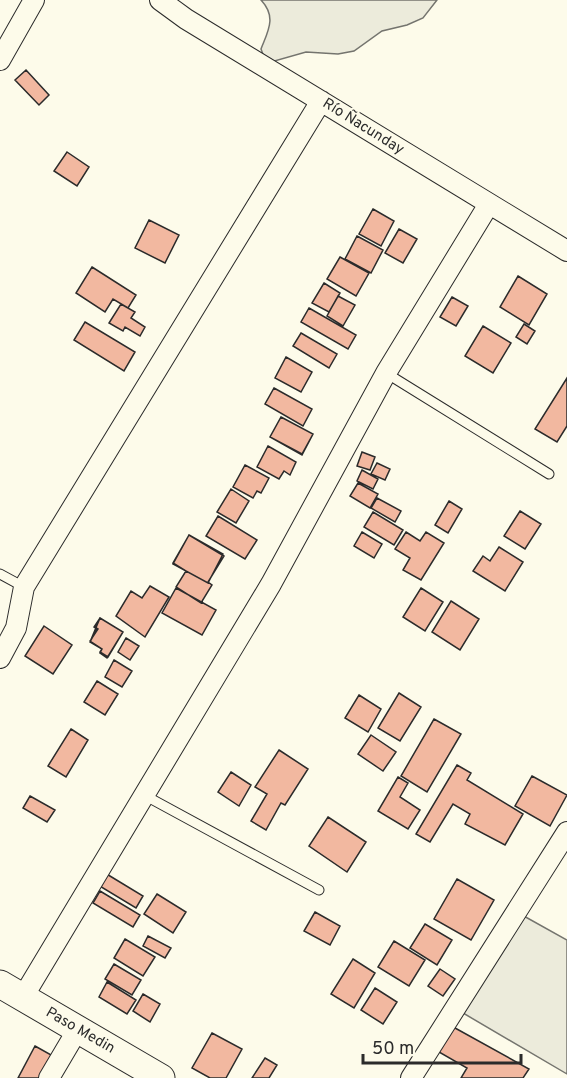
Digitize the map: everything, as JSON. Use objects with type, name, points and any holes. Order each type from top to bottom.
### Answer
[{"type":"street","points":[[0,60],[34,0]]},
{"type":"street","name":"Río Ñacunday","points":[[160,0],[186,19],[567,251]]},
{"type":"street","points":[[0,658],[16,628],[24,587],[321,101]]},
{"type":"street","points":[[11,991],[144,795],[271,584],[386,372],[489,204]]},
{"type":"street","points":[[411,1078],[567,832]]},
{"type":"street","name":"Paso Medin","points":[[11,991],[161,1078]]},
{"type":"street","points":[[49,1078],[78,1029]]},
{"type":"lane","points":[[386,372],[549,474]]},
{"type":"lane","points":[[0,574],[24,587]]},
{"type":"lane","points":[[144,795],[319,890]]},
{"type":"shaded area","points":[[261,0],[437,0],[423,18],[407,25],[382,31],[354,51],[338,54],[306,52],[271,62],[264,57],[261,49],[270,18]]},
{"type":"shaded area","points":[[522,915],[567,940],[567,1074],[463,1013]]},
{"type":"building","points":[[26,70],[49,95],[39,105],[15,80]]},
{"type":"building","points":[[67,152],[89,167],[77,186],[54,171]]},
{"type":"building","points":[[373,209],[394,221],[381,246],[359,234]]},
{"type":"building","points":[[149,220],[179,235],[165,263],[135,248]]},
{"type":"building","points":[[399,229],[417,239],[403,263],[385,253]]},
{"type":"building","points":[[357,236],[383,250],[371,273],[345,259]]},
{"type":"building","points":[[340,257],[369,273],[356,296],[327,279]]},
{"type":"building","points":[[92,267],[136,295],[128,308],[113,299],[105,312],[76,293]]},
{"type":"building","points":[[518,276],[547,294],[529,325],[500,307]]},
{"type":"building","points":[[324,283],[340,293],[329,312],[312,303]]},
{"type":"building","points":[[324,283],[340,293],[329,312],[312,303]]},
{"type":"building","points":[[338,296],[355,305],[343,326],[327,316]]},
{"type":"building","points":[[452,297],[468,306],[456,326],[440,317]]},
{"type":"building","points":[[452,297],[468,306],[456,326],[440,317]]},
{"type":"building","points":[[121,304],[135,312],[131,318],[145,327],[140,336],[125,327],[123,331],[109,323]]},
{"type":"building","points":[[309,308],[356,335],[348,349],[301,322]]},
{"type":"building","points":[[85,322],[135,352],[124,371],[74,340]]},
{"type":"building","points":[[524,324],[535,331],[527,344],[516,337]]},
{"type":"building","points":[[483,326],[511,343],[493,373],[465,356]]},
{"type":"building","points":[[301,333],[337,354],[329,368],[293,346]]},
{"type":"building","points":[[301,333],[337,354],[329,368],[293,346]]},
{"type":"building","points":[[286,357],[312,372],[301,392],[275,378]]},
{"type":"building","points":[[567,378],[567,426],[557,442],[535,429]]},
{"type":"building","points":[[274,388],[312,409],[303,426],[265,404]]},
{"type":"building","points":[[281,417],[313,434],[302,455],[270,437]]},
{"type":"building","points":[[281,417],[313,434],[302,454],[270,437]]},
{"type":"building","points":[[268,446],[296,462],[290,475],[284,471],[279,479],[257,467]]},
{"type":"building","points":[[362,452],[375,457],[370,470],[357,466]]},
{"type":"building","points":[[377,463],[390,469],[385,480],[371,474]]},
{"type":"building","points":[[245,465],[269,478],[261,493],[257,491],[253,498],[233,487]]},
{"type":"building","points":[[362,470],[378,479],[373,489],[357,481]]},
{"type":"building","points":[[358,483],[378,494],[370,508],[350,496]]},
{"type":"building","points":[[231,489],[249,501],[236,523],[217,512]]},
{"type":"building","points":[[377,498],[401,511],[395,522],[371,508]]},
{"type":"building","points":[[449,501],[462,509],[448,533],[435,525]]},
{"type":"building","points":[[520,511],[541,524],[525,549],[504,536]]},
{"type":"building","points":[[373,512],[403,530],[394,545],[364,527]]},
{"type":"building","points":[[218,516],[257,540],[245,559],[206,536]]},
{"type":"building","points":[[362,532],[382,544],[374,558],[354,546]]},
{"type":"building","points":[[406,532],[420,541],[426,532],[444,543],[421,580],[403,570],[410,558],[395,549]]},
{"type":"building","points":[[189,535],[223,554],[208,583],[173,564]]},
{"type":"building","points":[[189,535],[224,556],[208,582],[212,585],[201,603],[176,587],[186,571],[173,563]]},
{"type":"building","points":[[499,547],[523,562],[505,591],[473,571],[483,556],[490,561]]},
{"type":"building","points":[[150,586],[169,597],[145,637],[116,616],[131,591],[142,598]]},
{"type":"building","points":[[176,588],[216,610],[202,635],[162,613]]},
{"type":"building","points":[[421,588],[443,602],[425,631],[403,617]]},
{"type":"building","points":[[451,601],[479,619],[460,650],[432,632]]},
{"type":"building","points":[[100,618],[123,632],[108,657],[100,653],[102,649],[90,642],[97,629],[94,627]]},
{"type":"building","points":[[100,618],[123,632],[107,658],[100,653],[102,649],[90,642]]},
{"type":"building","points":[[100,618],[123,632],[108,657],[100,652],[102,649],[90,641],[98,629],[95,627]]},
{"type":"building","points":[[44,626],[72,645],[53,674],[25,656]]},
{"type":"building","points":[[126,638],[139,646],[130,660],[118,652]]},
{"type":"building","points":[[114,660],[132,671],[122,687],[105,677]]},
{"type":"building","points":[[97,681],[118,694],[105,715],[84,702]]},
{"type":"building","points":[[399,693],[421,707],[400,741],[378,728]]},
{"type":"building","points":[[359,695],[381,709],[368,732],[345,718]]},
{"type":"building","points":[[434,719],[461,734],[427,792],[401,776]]},
{"type":"building","points":[[71,729],[88,740],[66,777],[48,766]]},
{"type":"building","points":[[371,735],[396,752],[383,771],[358,754]]},
{"type":"building","points":[[279,750],[308,769],[285,805],[281,803],[266,830],[251,821],[267,794],[255,787]]},
{"type":"building","points":[[457,765],[471,773],[467,780],[523,814],[505,845],[465,824],[470,814],[453,804],[430,842],[416,834]]},
{"type":"building","points":[[231,772],[251,785],[239,806],[218,792]]},
{"type":"building","points":[[532,776],[567,795],[550,826],[515,806]]},
{"type":"building","points":[[398,777],[408,783],[400,797],[420,810],[408,829],[378,811]]},
{"type":"building","points":[[30,796],[55,810],[47,822],[23,808]]},
{"type":"building","points":[[328,817],[366,842],[347,872],[309,846]]},
{"type":"building","points":[[105,873],[143,896],[136,908],[98,885]]},
{"type":"building","points":[[457,879],[494,900],[471,940],[434,919]]},
{"type":"building","points":[[100,891],[140,915],[133,927],[93,903]]},
{"type":"building","points":[[157,894],[186,912],[173,933],[144,914]]},
{"type":"building","points":[[315,912],[340,926],[330,945],[304,931]]},
{"type":"building","points":[[425,924],[452,940],[437,965],[410,948]]},
{"type":"building","points":[[148,936],[171,948],[165,958],[143,946]]},
{"type":"building","points":[[125,939],[155,957],[143,976],[114,958]]},
{"type":"building","points":[[394,941],[425,960],[409,986],[378,967]]},
{"type":"building","points":[[353,959],[375,973],[354,1008],[331,994]]},
{"type":"building","points":[[114,964],[141,980],[132,995],[105,979]]},
{"type":"building","points":[[440,969],[455,979],[443,996],[428,986]]},
{"type":"building","points":[[107,982],[136,1000],[127,1014],[99,997]]},
{"type":"building","points":[[375,988],[397,1002],[383,1024],[361,1010]]},
{"type":"building","points":[[143,994],[160,1004],[150,1022],[133,1011]]},
{"type":"building","points":[[446,1023],[529,1069],[523,1078],[461,1078],[467,1068],[432,1048]]},
{"type":"building","points":[[212,1033],[242,1049],[226,1078],[210,1078],[192,1068]]},
{"type":"building","points":[[35,1046],[53,1056],[42,1078],[18,1078]]},
{"type":"building","points":[[265,1058],[277,1065],[269,1078],[252,1078]]}]
